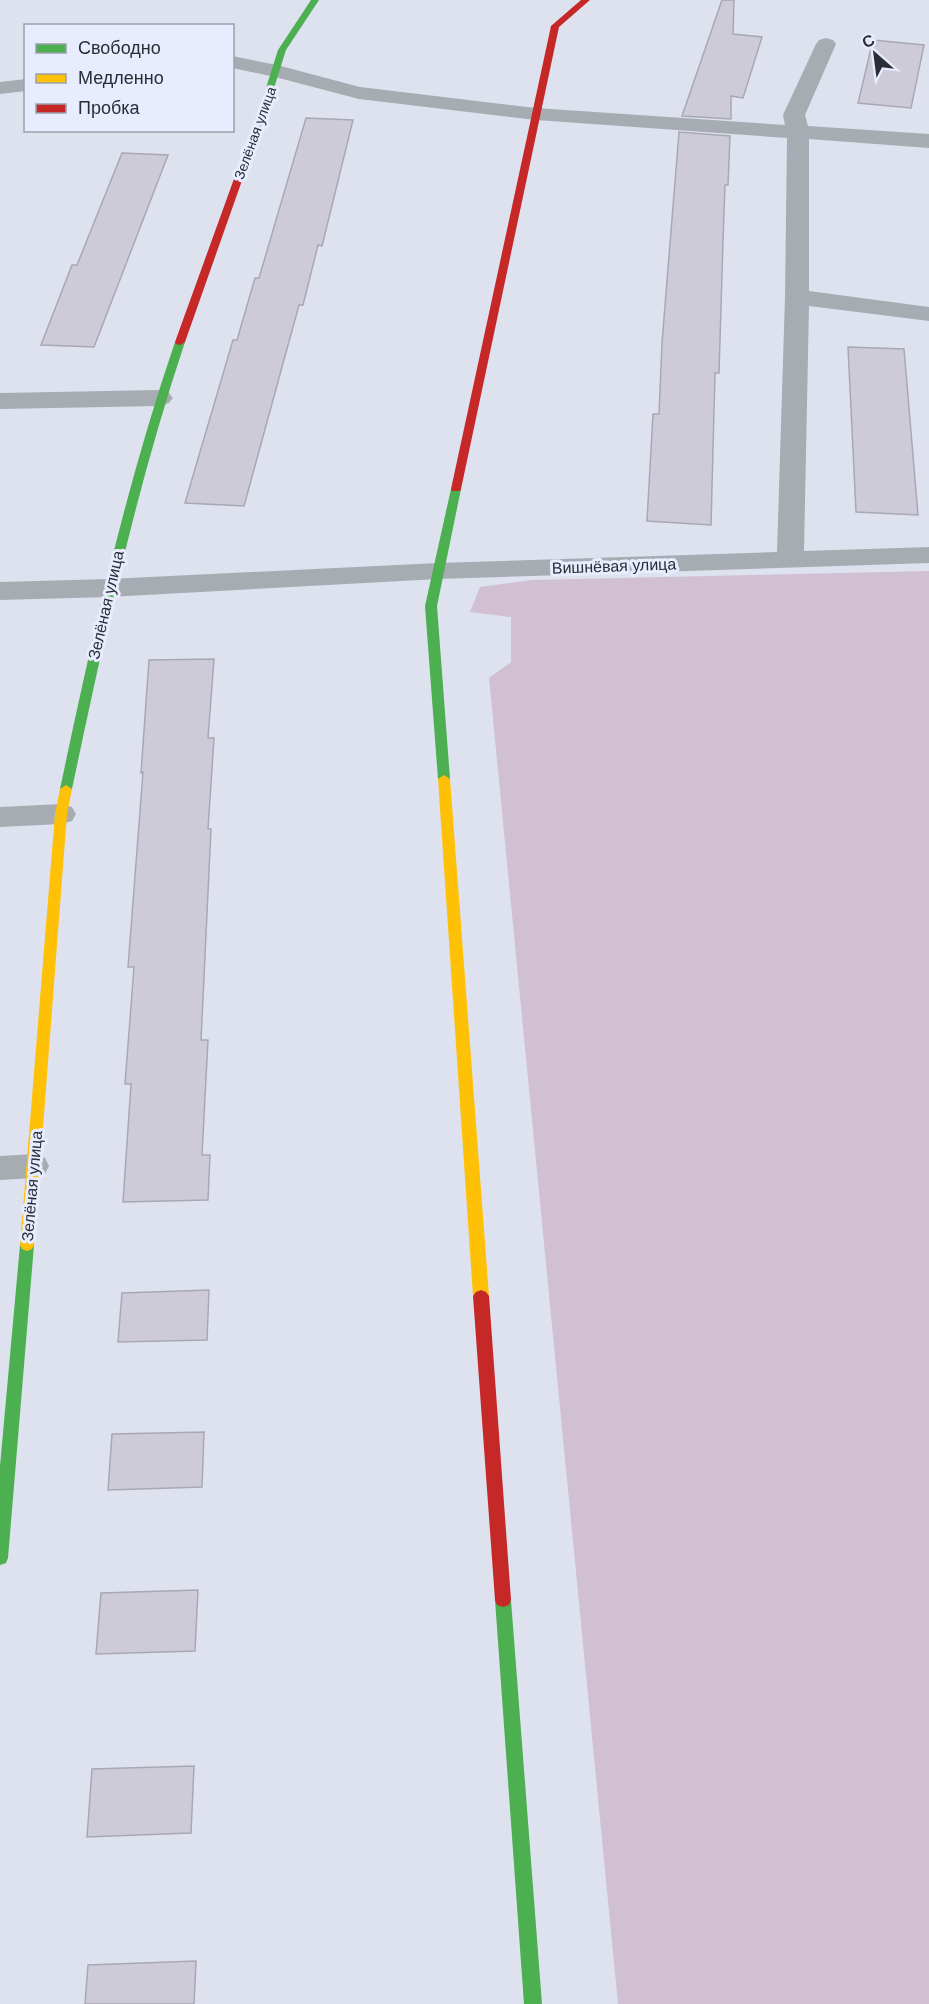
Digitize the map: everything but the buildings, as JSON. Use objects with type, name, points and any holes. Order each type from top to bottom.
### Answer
[{"type":"street","name":"Зелёная улица","points":[[0,1558],[34,1166],[61,814],[108,588],[160,398],[277,71],[282,51],[315,0]]},
{"type":"street","points":[[533,2004],[431,606],[555,26],[586,0]]},
{"type":"street","points":[[790,560],[797,297],[798,132],[794,115],[826,44]]},
{"type":"street","points":[[234,62],[277,71],[359,93],[536,114],[929,141]]},
{"type":"street","points":[[0,88],[24,85]]},
{"type":"street","points":[[797,297],[929,314]]},
{"type":"street","points":[[0,401],[160,398]]},
{"type":"street","name":"Вишнёвая улица","points":[[0,591],[108,588],[438,571],[929,555]]},
{"type":"street","points":[[0,817],[61,814]]},
{"type":"lane","points":[[0,1168],[34,1166]]},
{"type":"shaded area","points":[[929,571],[929,2004],[618,2004],[489,678],[511,662],[511,617],[470,612],[480,587],[532,580]]},
{"type":"traffic: fast","points":[[264,107],[282,50],[315,0]]},
{"type":"traffic: fast","points":[[66,789],[102,620],[130,508],[161,397],[180,342]]},
{"type":"traffic: fast","points":[[444,779],[431,606],[456,489]]},
{"type":"traffic: fast","points":[[0,1558],[27,1245]]},
{"type":"traffic: fast","points":[[503,1600],[533,2004]]},
{"type":"traffic: slow","points":[[444,779],[481,1296]]},
{"type":"traffic: slow","points":[[27,1245],[61,814],[66,789]]},
{"type":"traffic: jam","points":[[456,489],[555,26],[586,0]]},
{"type":"traffic: jam","points":[[180,342],[264,107]]},
{"type":"traffic: jam","points":[[481,1296],[503,1600]]}]
